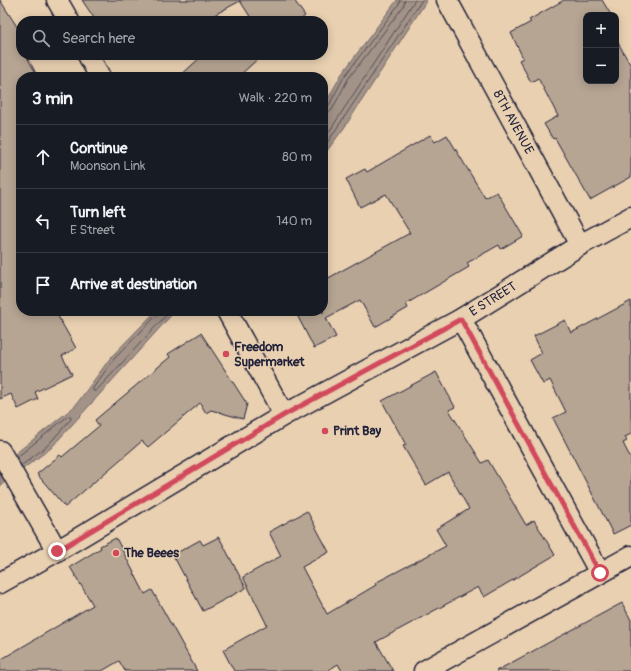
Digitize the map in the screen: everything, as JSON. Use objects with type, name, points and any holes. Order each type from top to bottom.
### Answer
[{"type":"street","points":[[57,0],[66,16]]},
{"type":"street","name":"8TH AVENUE","points":[[447,0],[580,245]]},
{"type":"street","points":[[91,60],[97,72]]},
{"type":"street","name":"E STREET","points":[[0,583],[57,551],[284,415],[461,319],[580,245],[631,217]]},
{"type":"street","points":[[230,316],[284,415]]},
{"type":"street","points":[[461,319],[600,573]]},
{"type":"street","points":[[2,454],[57,551]]},
{"type":"street","points":[[424,671],[631,556]]},
{"type":"water","points":[[397,0],[427,0],[344,128],[328,149],[328,99],[341,75]]},
{"type":"water","points":[[151,316],[170,316],[51,448],[0,486],[0,466],[75,406],[111,357]]},
{"type":"building","points":[[0,0],[16,25],[16,60],[29,60],[35,72],[16,72],[16,316],[58,316],[76,348],[62,356],[72,374],[35,392],[38,399],[18,409],[11,394],[0,399]]},
{"type":"building","points":[[82,0],[294,0],[305,16],[250,16],[240,1],[212,16],[93,16]]},
{"type":"building","points":[[564,0],[602,0],[609,12],[583,12],[583,84],[619,84],[619,44],[631,66],[631,177],[590,200],[555,138],[553,139],[544,124],[558,116],[538,78],[531,82],[519,60],[523,58],[511,33],[531,22],[529,20]]},
{"type":"building","points":[[198,60],[257,60],[243,72],[184,72]]},
{"type":"building","points":[[430,135],[435,142],[447,135],[485,198],[497,192],[523,236],[501,249],[499,245],[467,263],[469,267],[406,304],[408,308],[375,327],[360,300],[326,318],[336,337],[314,348],[298,316],[328,316],[328,278],[410,233],[386,194],[360,207],[346,179],[365,169],[367,172]]},
{"type":"building","points":[[631,301],[631,434],[625,437],[627,441],[623,443],[631,459],[631,525],[613,534],[553,418],[566,412],[550,380],[543,384],[530,360],[542,353],[534,336],[565,320],[571,333]]},
{"type":"building","points":[[201,333],[247,404],[243,419],[211,410],[206,413],[200,403],[148,447],[142,441],[65,507],[37,474],[60,455],[62,457],[99,426],[95,420],[170,357],[168,354]]},
{"type":"building","points":[[436,372],[455,407],[449,410],[482,463],[488,460],[526,525],[534,520],[555,555],[484,597],[478,587],[376,642],[393,671],[342,671],[338,664],[327,671],[234,671],[223,650],[267,625],[243,577],[281,556],[269,532],[307,511],[329,552],[302,567],[327,614],[376,585],[375,583],[446,546],[436,529],[469,509],[448,472],[426,485],[403,446],[406,445],[382,401]]},
{"type":"building","points":[[219,537],[246,588],[203,611],[173,555],[200,540],[203,545]]},
{"type":"building","points":[[116,538],[145,594],[152,590],[197,671],[125,671],[119,661],[102,671],[0,671],[0,660],[93,605],[70,567],[101,548],[100,546]]},
{"type":"building","points":[[622,603],[631,620],[631,671],[496,671]]},
{"type":"place","name":"Freedom Supermarket","points":[[226,354]]},
{"type":"place","name":"Print Bay","points":[[325,431]]},
{"type":"place","name":"The Beees","points":[[116,553]]},
{"type":"route","points":[[57,551],[284,415],[461,319],[600,573]]}]
